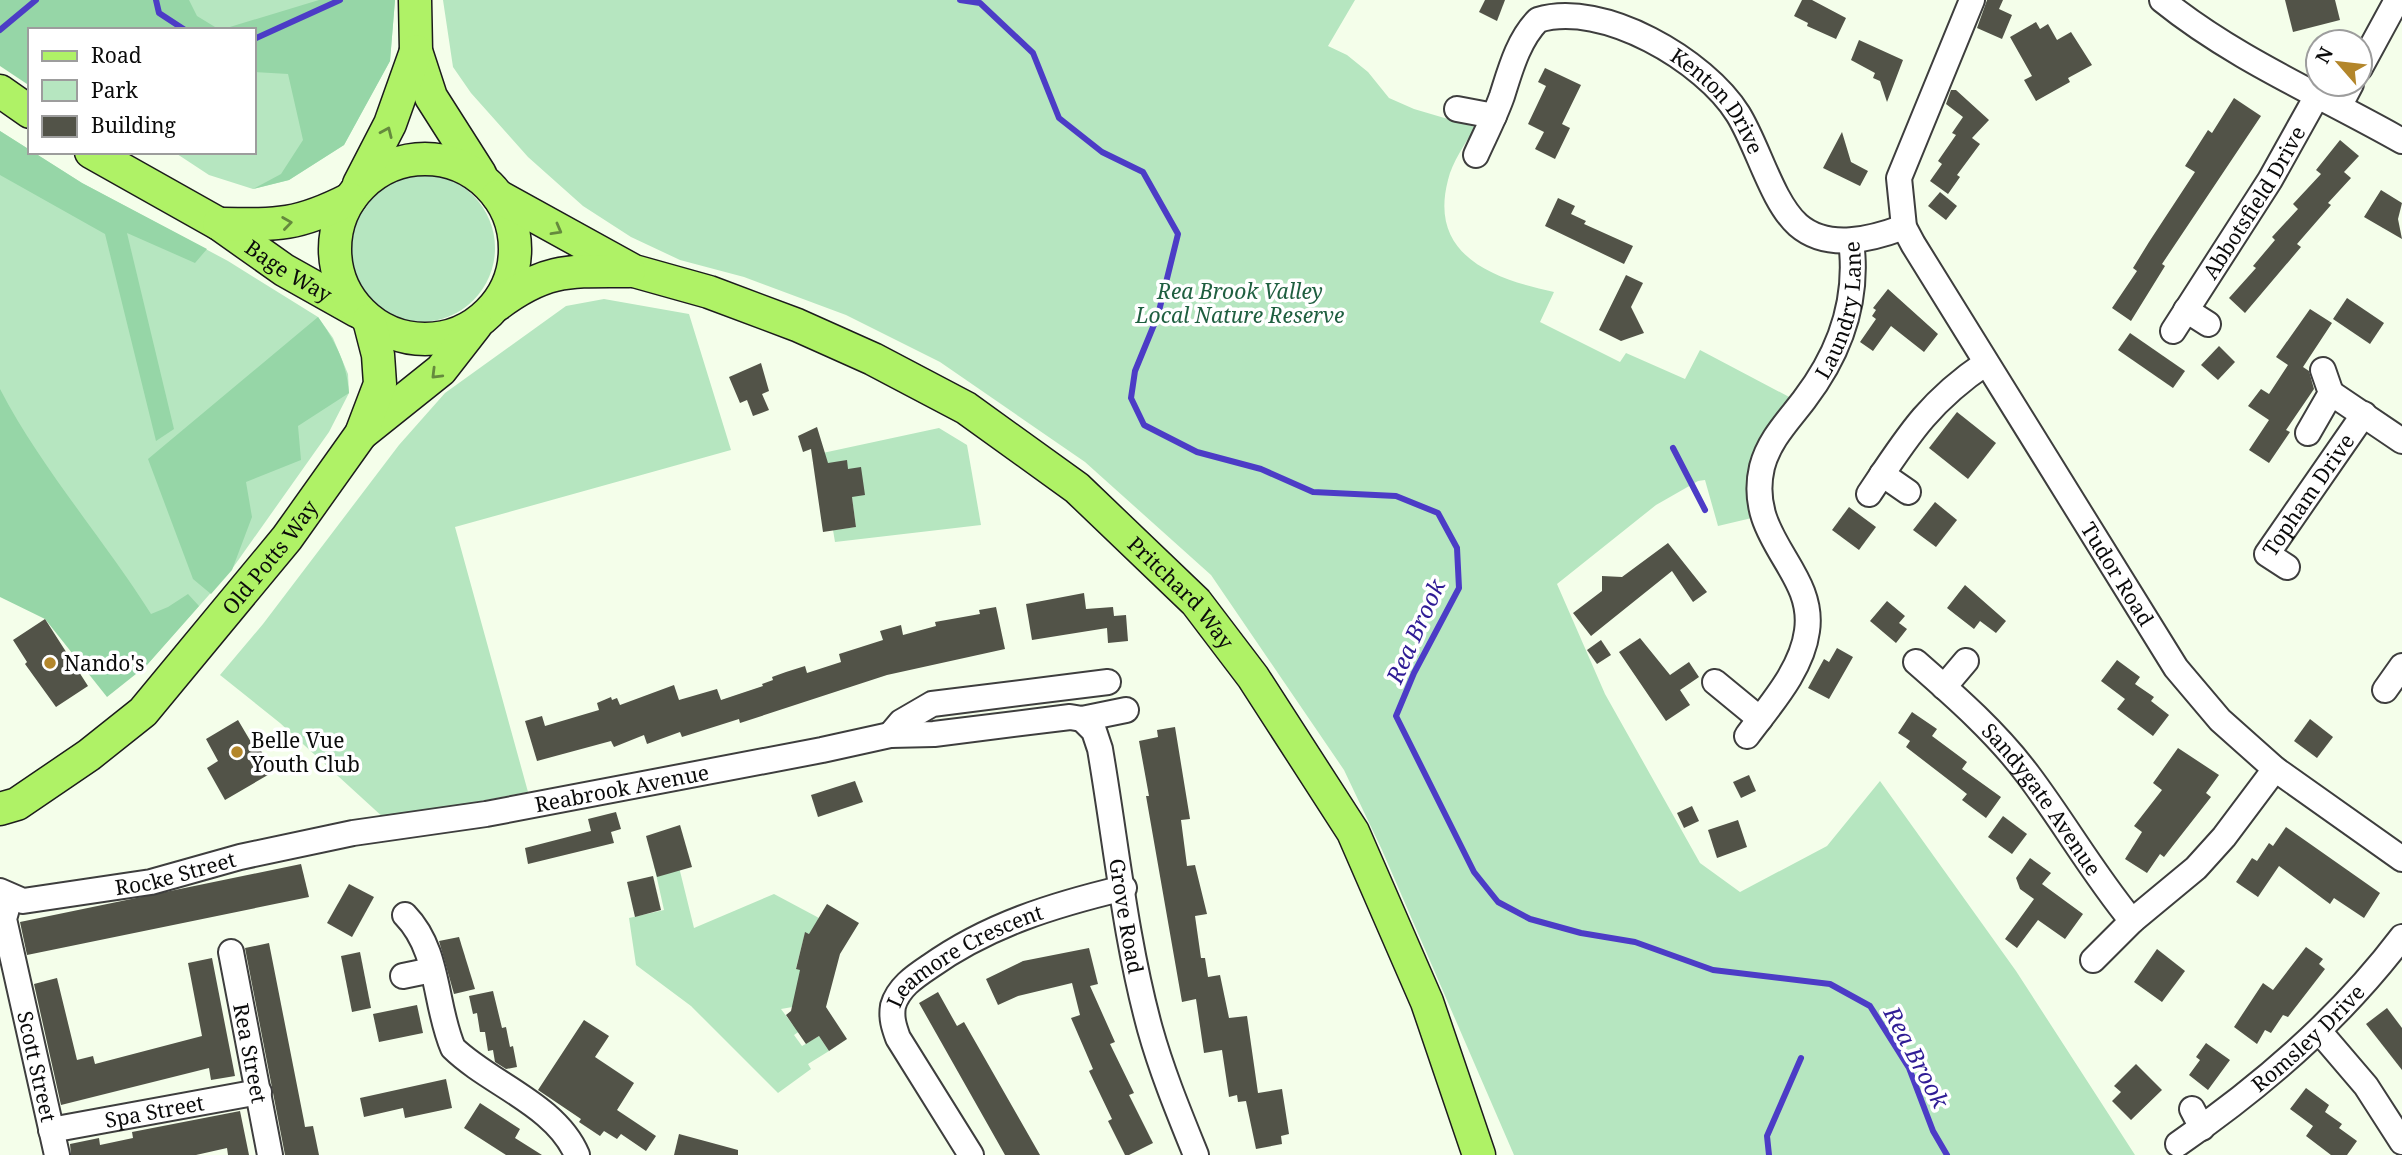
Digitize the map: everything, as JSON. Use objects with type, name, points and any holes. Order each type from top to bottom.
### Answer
[{"type":"main road","points":[[415,0],[416,51],[437,111],[511,221],[515,247],[511,276],[487,314],[453,335],[418,340],[394,335],[364,316],[340,281],[334,257],[335,234],[352,195],[390,124],[416,51]]},
{"type":"main road","points":[[0,91],[28,111]]},
{"type":"main road","name":"Bage Way","points":[[95,154],[219,225],[284,270],[364,316]]},
{"type":"main road","points":[[352,195],[378,172],[417,159],[458,165],[491,189]]},
{"type":"main road","name":"Pritchard Way","points":[[491,189],[634,271],[709,292],[797,325],[873,359],[966,408],[1077,488],[1196,602],[1253,677],[1353,832],[1427,1002],[1479,1155]]},
{"type":"main road","name":"Bage Way","points":[[219,225],[289,224],[321,214],[352,195]]},
{"type":"main road","name":"Pritchard Way","points":[[487,314],[526,283],[564,271],[634,271]]},
{"type":"main road","name":"Old Potts Way","points":[[361,434],[441,370],[487,314]]},
{"type":"main road","name":"Old Potts Way","points":[[0,809],[18,804],[89,755],[143,712],[279,548],[361,434],[380,384],[378,355],[364,316]]},
{"type":"main road","name":"Old Potts Way","points":[[0,794],[174,676]]},
{"type":"street","points":[[1904,226],[1899,178],[1972,0]]},
{"type":"street","points":[[2162,0],[2195,27],[2250,61],[2304,82]]},
{"type":"street","points":[[2374,42],[2397,0]]},
{"type":"street","name":"Kenton Drive","points":[[1476,155],[1494,116],[1513,62],[1538,20],[1557,7],[1584,2],[1613,5],[1640,17],[1673,39],[1707,70],[1739,115],[1782,206],[1800,226],[1821,238],[1851,241]]},
{"type":"street","name":"Abbotsfield Drive","points":[[2173,331],[2270,180],[2333,98]]},
{"type":"street","points":[[2342,98],[2402,141]]},
{"type":"street","points":[[1457,108],[1494,116]]},
{"type":"street","name":"Laundry Lane","points":[[1715,682],[1753,727],[1790,673],[1807,631],[1808,611],[1802,587],[1765,527],[1760,481],[1771,441],[1806,398],[1840,341],[1854,279],[1851,241],[1904,226]]},
{"type":"street","name":"Tudor Road","points":[[1904,226],[2176,668],[2227,727],[2275,768],[2402,859]]},
{"type":"street","points":[[2186,310],[2208,324]]},
{"type":"street","points":[[1908,492],[1876,484],[1933,404],[1952,386],[1986,363]]},
{"type":"street","points":[[2308,433],[2331,387],[2402,441]]},
{"type":"street","name":"Topham Drive","points":[[2287,567],[2267,554],[2364,414]]},
{"type":"street","points":[[1944,687],[1966,661]]},
{"type":"street","name":"Sandygate Avenue","points":[[1916,662],[1944,687],[2029,776],[2077,849],[2132,921]]},
{"type":"street","points":[[2385,690],[2402,666]]},
{"type":"street","name":"Reabrook Avenue","points":[[890,735],[901,722],[932,704],[1108,681]]},
{"type":"street","points":[[1082,719],[1126,710]]},
{"type":"street","name":"Reabrook Avenue","points":[[353,833],[486,814],[890,735],[934,734],[1070,718],[1082,719]]},
{"type":"street","name":"Grove Road","points":[[1082,719],[1094,731],[1100,749],[1138,979],[1150,1027],[1165,1077],[1196,1155]]},
{"type":"street","points":[[2093,960],[2132,921],[2196,868],[2224,837],[2275,768]]},
{"type":"street","name":"Rocke Street","points":[[5,895],[23,901],[151,882],[240,857],[353,833]]},
{"type":"street","name":"Leamore Crescent","points":[[971,1155],[898,1038],[892,1020],[894,1004],[903,988],[942,957],[980,934],[1044,909],[1124,888]]},
{"type":"street","name":"Scott Street","points":[[5,895],[4,919],[57,1155]]},
{"type":"street","points":[[405,915],[420,930],[428,946],[446,1032],[453,1048],[556,1124],[571,1141],[577,1155]]},
{"type":"street","name":"Romsley Drive","points":[[2178,1144],[2197,1119],[2235,1105],[2319,1031],[2402,937]]},
{"type":"street","name":"Rea Street","points":[[231,952],[271,1155]]},
{"type":"street","points":[[403,976],[432,970]]},
{"type":"street","points":[[2319,1031],[2399,1130]]},
{"type":"street","name":"Spa Street","points":[[51,1130],[259,1092]]},
{"type":"green space","points":[[0,0],[395,0],[390,61],[344,145],[289,180],[253,189],[209,175],[177,154],[256,154],[256,28],[28,28]]},
{"type":"green space","points":[[0,0],[189,0],[197,16],[217,28],[28,28],[28,85],[0,66]]},
{"type":"green space","points":[[319,0],[395,0],[390,61],[344,145],[289,180],[253,189],[281,174],[303,140],[288,74],[256,72],[256,28],[227,28]]},
{"type":"green space","name":"Rea Brook Valley Local Nature Reserve","points":[[443,0],[1355,0],[1328,46],[1347,55],[1368,72],[1389,98],[1414,109],[1475,127],[1450,173],[1444,206],[1448,228],[1457,245],[1471,260],[1509,280],[1554,292],[1540,322],[1620,362],[1626,353],[1685,379],[1700,350],[1793,399],[1756,517],[1718,526],[1705,480],[1698,481],[1656,505],[1557,584],[1605,694],[1700,863],[1740,892],[1827,846],[1880,781],[2016,971],[2135,1155],[1514,1155],[1382,850],[1344,770],[1211,575],[1085,462],[940,362],[846,315],[744,277],[680,260],[631,237],[583,206],[528,157],[471,93],[453,67]]},
{"type":"green space","points":[[0,131],[28,149],[28,154],[36,154],[82,183],[228,261],[318,317],[333,338],[348,374],[349,393],[329,432],[232,569],[146,666],[0,579]]},
{"type":"green space","points":[[0,131],[28,149],[28,154],[36,154],[82,183],[207,249],[195,263],[127,233],[174,429],[156,441],[105,234],[0,175]]},
{"type":"green space","points":[[421,174],[449,180],[473,196],[489,220],[495,248],[489,276],[473,300],[449,316],[421,322],[393,316],[369,300],[353,276],[347,248],[353,220],[369,196],[393,180]]},
{"type":"green space","points":[[604,299],[689,314],[731,450],[455,527],[528,792],[385,819],[280,723],[220,675],[263,624],[399,445],[445,393],[566,306]]},
{"type":"green space","points":[[318,317],[339,353],[346,372],[349,393],[298,426],[301,460],[246,482],[252,517],[232,570],[211,594],[193,579],[148,459]]},
{"type":"green space","points":[[0,389],[34,447],[151,614],[188,594],[199,606],[146,666],[107,697],[45,619],[0,597]]},
{"type":"green space","points":[[939,428],[967,445],[981,525],[835,542],[833,530],[856,527],[848,469],[820,464],[818,454]]},
{"type":"green space","points":[[677,859],[694,928],[774,894],[819,918],[810,934],[805,933],[796,968],[805,971],[804,1005],[781,1009],[793,1025],[816,1020],[794,1035],[802,1046],[819,1036],[829,1051],[808,1064],[811,1069],[778,1093],[691,1006],[636,965],[629,918],[664,910],[654,865]]},
{"type":"building","points":[[1485,0],[1505,0],[1497,21],[1479,12]]},
{"type":"building","points":[[1802,0],[1812,0],[1846,18],[1836,39],[1807,26],[1808,23],[1794,16]]},
{"type":"building","points":[[1987,0],[2003,0],[1999,9],[2012,15],[2002,39],[1977,28]]},
{"type":"building","points":[[2285,0],[2335,0],[2340,20],[2293,32]]},
{"type":"building","points":[[2036,22],[2040,29],[2048,24],[2057,40],[2071,32],[2092,65],[2068,78],[2070,82],[2036,101],[2024,80],[2032,76],[2010,37]]},
{"type":"building","points":[[1859,40],[1903,60],[1887,102],[1880,81],[1873,78],[1875,73],[1851,60]]},
{"type":"building","points":[[1545,68],[1581,85],[1562,124],[1570,128],[1555,159],[1535,149],[1544,132],[1528,124],[1546,86],[1538,82]]},
{"type":"building","points":[[1951,90],[1956,90],[1989,120],[1972,138],[1980,144],[1957,175],[1960,177],[1948,194],[1930,181],[1942,164],[1938,161],[1956,135],[1952,133],[1963,117],[1946,104]]},
{"type":"building","points":[[2234,98],[2261,116],[2162,264],[2165,266],[2131,321],[2112,308],[2137,271],[2133,268],[2195,172],[2185,166],[2208,130],[2212,133]]},
{"type":"building","points":[[1842,132],[1851,162],[1868,171],[1860,186],[1823,168]]},
{"type":"building","points":[[2340,140],[2359,156],[2344,172],[2351,178],[2297,244],[2301,247],[2245,313],[2229,298],[2256,268],[2253,266],[2275,240],[2272,237],[2298,209],[2293,204],[2321,174],[2316,170]]},
{"type":"building","points":[[2381,190],[2402,203],[2398,219],[2402,239],[2364,217]]},
{"type":"building","points":[[1940,192],[1957,206],[1946,220],[1928,206]]},
{"type":"building","points":[[1558,198],[1575,206],[1571,214],[1586,221],[1584,224],[1633,246],[1624,264],[1545,226]]},
{"type":"building","points":[[1626,275],[1643,283],[1631,307],[1644,333],[1621,341],[1599,330]]},
{"type":"building","points":[[1888,289],[1938,334],[1924,352],[1891,326],[1873,351],[1860,342],[1876,319],[1872,316],[1876,310],[1873,308]]},
{"type":"building","points":[[2347,298],[2384,323],[2370,344],[2333,319]]},
{"type":"building","points":[[2310,309],[2332,323],[2303,367],[2309,371],[2314,389],[2286,430],[2290,432],[2269,463],[2249,450],[2269,420],[2248,406],[2261,389],[2269,394],[2288,365],[2276,357]]},
{"type":"building","points":[[2130,333],[2185,371],[2173,388],[2118,350]]},
{"type":"building","points":[[2219,346],[2235,362],[2218,380],[2201,365]]},
{"type":"building","points":[[761,363],[769,391],[762,394],[769,410],[753,416],[747,400],[740,403],[729,377]]},
{"type":"building","points":[[1957,412],[1996,443],[1968,479],[1929,448]]},
{"type":"building","points":[[817,427],[828,463],[847,460],[848,469],[861,467],[865,495],[852,497],[856,527],[823,532],[811,449],[803,452],[798,436]]},
{"type":"building","points":[[1935,502],[1957,520],[1936,547],[1913,530]]},
{"type":"building","points":[[1849,507],[1876,527],[1859,550],[1832,530]]},
{"type":"building","points":[[1668,543],[1707,592],[1693,602],[1672,571],[1591,636],[1573,613],[1602,591],[1602,576],[1622,577]]},
{"type":"building","points":[[1965,585],[2006,621],[1996,633],[1980,621],[1974,629],[1947,608]]},
{"type":"building","points":[[1084,593],[1086,609],[1113,607],[1114,616],[1126,615],[1128,641],[1108,643],[1107,628],[1032,640],[1026,604]]},
{"type":"building","points":[[1887,601],[1905,616],[1899,623],[1907,629],[1896,643],[1870,621]]},
{"type":"building","points":[[996,607],[1005,649],[887,675],[740,723],[739,719],[682,737],[680,732],[647,744],[644,735],[614,747],[611,741],[537,761],[525,721],[542,716],[545,726],[599,710],[597,703],[611,697],[612,700],[617,698],[620,705],[674,685],[679,700],[717,689],[721,700],[763,686],[762,684],[773,680],[772,677],[786,672],[805,666],[807,673],[841,662],[839,654],[883,640],[880,631],[901,625],[903,635],[936,626],[935,622],[980,614],[979,610]]},
{"type":"building","name":"Nando's","points":[[45,619],[88,686],[56,707],[25,664],[27,662],[13,640]]},
{"type":"building","points":[[1640,638],[1670,675],[1689,662],[1699,677],[1680,690],[1690,705],[1666,721],[1619,652]]},
{"type":"building","points":[[1601,640],[1611,655],[1597,664],[1587,650]]},
{"type":"building","points":[[1837,648],[1853,657],[1829,699],[1808,688],[1824,659],[1829,662]]},
{"type":"building","points":[[2117,660],[2140,677],[2135,684],[2154,697],[2151,701],[2169,715],[2153,736],[2117,709],[2125,699],[2101,681]]},
{"type":"building","points":[[1912,712],[1937,729],[1932,736],[1967,762],[1962,769],[2001,797],[1986,818],[1962,800],[1967,794],[1906,747],[1910,741],[1898,733]]},
{"type":"building","points":[[2310,719],[2333,737],[2317,758],[2294,741]]},
{"type":"building","name":"Belle Vue Youth Club","points":[[238,720],[251,742],[255,740],[273,772],[225,800],[207,768],[218,761],[206,739]]},
{"type":"building","points":[[1175,727],[1190,819],[1181,820],[1187,866],[1195,865],[1207,914],[1195,916],[1201,958],[1205,958],[1208,977],[1220,975],[1229,1018],[1247,1016],[1258,1093],[1282,1089],[1289,1134],[1281,1136],[1282,1144],[1256,1149],[1246,1101],[1238,1102],[1237,1095],[1229,1097],[1222,1050],[1204,1053],[1196,999],[1182,1002],[1139,741],[1158,737],[1157,730]]},
{"type":"building","points":[[2178,748],[2219,775],[2206,793],[2211,797],[2164,857],[2160,854],[2147,873],[2125,859],[2142,832],[2134,826],[2162,790],[2153,783]]},
{"type":"building","points":[[1749,775],[1756,791],[1741,798],[1733,782]]},
{"type":"building","points":[[855,781],[863,802],[818,817],[811,795]]},
{"type":"building","points":[[1692,806],[1699,821],[1684,828],[1677,813]]},
{"type":"building","points":[[616,812],[621,829],[611,832],[614,843],[528,864],[525,848],[591,831],[588,819]]},
{"type":"building","points":[[2003,816],[2027,834],[2012,854],[1988,837]]},
{"type":"building","points":[[1738,820],[1747,847],[1717,858],[1708,830]]},
{"type":"building","points":[[680,825],[692,867],[657,877],[646,836]]},
{"type":"building","points":[[2286,827],[2380,893],[2364,918],[2334,898],[2330,904],[2279,866],[2258,897],[2236,882],[2252,858],[2257,861],[2269,843],[2273,846]]},
{"type":"building","points":[[2030,858],[2051,873],[2042,884],[2083,914],[2065,939],[2038,920],[2017,948],[2005,939],[2034,899],[2020,889],[2016,878]]},
{"type":"building","points":[[301,864],[309,897],[27,955],[20,922]]},
{"type":"building","points":[[653,876],[661,910],[635,917],[627,882]]},
{"type":"building","points":[[349,884],[374,897],[352,937],[327,923]]},
{"type":"building","points":[[827,904],[859,923],[840,954],[826,1007],[847,1039],[829,1051],[819,1036],[806,1044],[786,1015],[791,1011],[800,970],[796,969],[805,932],[809,934]]},
{"type":"building","points":[[459,937],[475,989],[454,994],[439,941]]},
{"type":"building","points":[[269,943],[305,1127],[313,1126],[319,1155],[285,1155],[245,948]]},
{"type":"building","points":[[2306,947],[2323,959],[2319,964],[2325,969],[2288,1017],[2283,1015],[2271,1033],[2265,1030],[2257,1044],[2234,1027],[2263,983],[2273,990]]},
{"type":"building","points":[[1089,948],[1098,984],[1090,986],[1115,1042],[1110,1044],[1134,1093],[1129,1095],[1153,1143],[1129,1155],[1125,1155],[1108,1121],[1112,1119],[1089,1071],[1093,1069],[1071,1018],[1080,1015],[1072,983],[1018,996],[998,1005],[986,979],[1023,961]]},
{"type":"building","points":[[2157,949],[2185,971],[2162,1002],[2134,982]]},
{"type":"building","points":[[360,952],[371,1008],[352,1012],[341,956]]},
{"type":"building","points":[[212,958],[235,1076],[211,1080],[209,1068],[61,1105],[34,984],[57,978],[77,1060],[93,1056],[95,1064],[202,1036],[188,963]]},
{"type":"building","points":[[493,991],[502,1028],[506,1027],[517,1067],[506,1069],[495,1062],[493,1050],[488,1051],[485,1032],[480,1032],[477,1013],[473,1014],[469,996]]},
{"type":"building","points":[[938,992],[957,1026],[964,1022],[1040,1155],[1005,1155],[919,1003]]},
{"type":"building","points":[[417,1005],[423,1033],[379,1042],[373,1014]]},
{"type":"building","points":[[2387,1008],[2402,1028],[2402,1070],[2366,1024]]},
{"type":"building","points":[[584,1020],[609,1036],[595,1057],[634,1083],[617,1110],[656,1136],[646,1151],[621,1134],[617,1139],[604,1131],[600,1136],[579,1122],[581,1119],[538,1090]]},
{"type":"building","points":[[2206,1043],[2230,1060],[2208,1090],[2189,1075],[2200,1060],[2196,1057]]},
{"type":"building","points":[[2136,1064],[2162,1090],[2131,1120],[2112,1101],[2121,1092],[2114,1086]]},
{"type":"building","points":[[446,1079],[452,1108],[405,1118],[403,1108],[364,1117],[360,1098]]},
{"type":"building","points":[[2306,1088],[2329,1105],[2325,1112],[2342,1124],[2339,1128],[2357,1141],[2347,1155],[2331,1155],[2306,1136],[2313,1126],[2290,1109]]},
{"type":"building","points":[[480,1103],[520,1129],[515,1138],[542,1155],[506,1155],[464,1128]]},
{"type":"building","points":[[240,1111],[249,1155],[228,1155],[227,1148],[196,1155],[71,1155],[70,1144],[99,1138],[100,1145],[133,1138],[132,1132]]},
{"type":"building","points":[[679,1134],[738,1150],[738,1155],[674,1155]]},
{"type":"waterway","name":"Rea Brook","points":[[0,30],[36,0]]},
{"type":"waterway","name":"Rea Brook","points":[[156,0],[159,13],[182,28]]},
{"type":"waterway","name":"Rea Brook","points":[[256,38],[340,0]]},
{"type":"waterway","name":"Rea Brook","points":[[960,0],[980,3],[1033,53],[1059,118],[1102,152],[1143,172],[1178,234],[1158,315],[1135,371],[1131,398],[1144,425],[1197,452],[1261,469],[1313,492],[1396,496],[1438,513],[1457,548],[1459,588],[1414,673],[1396,716],[1474,872],[1498,902],[1530,919],[1581,933],[1635,942],[1713,970],[1830,984],[1870,1006],[1909,1068],[1933,1131],[1947,1155]]},
{"type":"waterway","points":[[1673,448],[1705,510]]},
{"type":"waterway","points":[[1769,1155],[1767,1136],[1801,1058]]},
{"type":"place","name":"Nando's","points":[[50,663]]},
{"type":"place","name":"Belle Vue Youth Club","points":[[237,752]]}]
